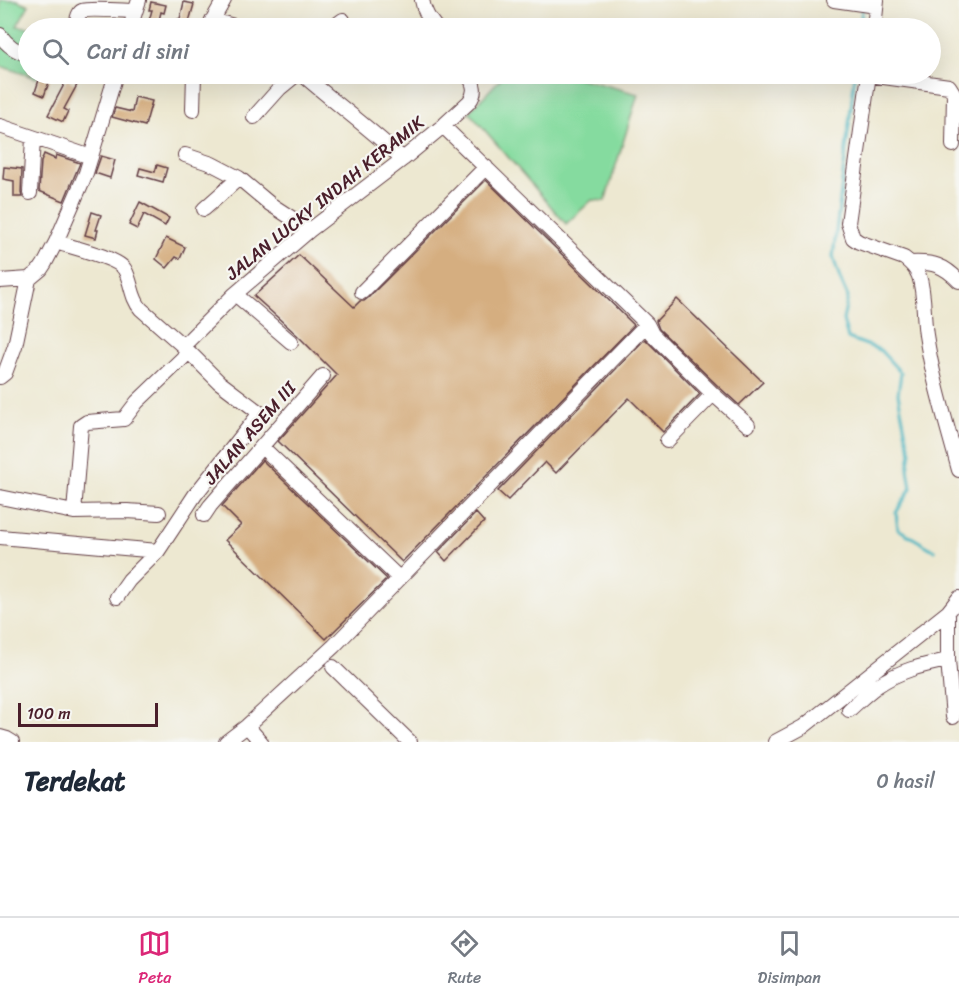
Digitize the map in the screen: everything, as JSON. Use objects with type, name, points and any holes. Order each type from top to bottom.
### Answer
[{"type":"street","points":[[214,18],[224,0]]},
{"type":"street","points":[[422,0],[430,18]]},
{"type":"street","points":[[834,0],[874,4]]},
{"type":"street","points":[[78,18],[82,10],[137,6]]},
{"type":"street","points":[[0,35],[5,42],[18,51]]},
{"type":"street","points":[[0,281],[29,279],[41,269],[56,242],[86,173],[113,84]]},
{"type":"street","points":[[193,110],[194,84]]},
{"type":"street","points":[[254,117],[286,84]]},
{"type":"street","points":[[312,84],[388,144],[403,159]]},
{"type":"street","name":"JALAN LUCKY INDAH KERAMIK","points":[[74,512],[81,426],[87,422],[124,419],[142,396],[235,294],[310,230],[443,126],[473,97],[473,84]]},
{"type":"street","points":[[868,84],[848,223],[853,238],[904,258],[911,263],[920,278],[926,336],[952,418],[959,470]]},
{"type":"street","points":[[936,84],[949,86],[954,94],[953,145]]},
{"type":"street","points":[[0,126],[91,157]]},
{"type":"street","points":[[443,126],[647,324],[652,334],[713,394],[748,425]]},
{"type":"street","points":[[30,193],[33,138]]},
{"type":"street","points":[[185,155],[212,164],[239,178],[270,204],[310,230]]},
{"type":"street","points":[[362,292],[486,167]]},
{"type":"street","points":[[204,209],[239,178]]},
{"type":"street","points":[[56,242],[122,265],[136,304],[219,382],[260,413],[195,495],[158,551],[129,580],[117,597]]},
{"type":"street","points":[[911,263],[931,262],[950,271],[959,280]]},
{"type":"street","points":[[0,376],[5,373],[15,346],[29,279]]},
{"type":"street","points":[[235,294],[291,342]]},
{"type":"street","points":[[226,742],[247,726],[334,646],[647,324]]},
{"type":"street","name":"JALAN ASEM III","points":[[204,515],[323,376]]},
{"type":"street","points":[[667,441],[713,394]]},
{"type":"street","points":[[262,447],[399,578]]},
{"type":"street","points":[[0,497],[74,512],[159,513]]},
{"type":"street","points":[[0,537],[158,551]]},
{"type":"street","points":[[953,717],[948,660],[955,605]]},
{"type":"street","points":[[775,742],[803,728],[955,605]]},
{"type":"street","points":[[849,710],[878,685],[924,664],[948,660]]},
{"type":"street","points":[[333,667],[410,742]]},
{"type":"street","points":[[247,726],[261,742]]},
{"type":"street","points":[[0,737],[12,742]]},
{"type":"green space","points":[[0,0],[16,0],[29,5],[22,18],[18,18],[18,72],[0,66]]},
{"type":"green space","points":[[496,84],[601,84],[638,94],[605,201],[592,200],[566,224],[469,112]]},
{"type":"building","points":[[151,2],[166,5],[160,18],[150,18],[152,10],[149,10]]},
{"type":"building","points":[[184,2],[194,4],[190,18],[180,18]]},
{"type":"building","points":[[38,84],[48,84],[44,96],[35,92]]},
{"type":"building","points":[[64,84],[77,85],[64,109],[68,111],[63,122],[48,115]]},
{"type":"building","points":[[135,97],[152,101],[145,126],[112,117],[115,108],[132,112]]},
{"type":"building","points":[[44,154],[55,159],[56,155],[80,163],[64,201],[39,191],[41,162]]},
{"type":"building","points":[[101,156],[115,160],[110,178],[95,173]]},
{"type":"building","points":[[157,165],[167,168],[163,182],[138,175],[140,168],[155,172]]},
{"type":"building","points":[[4,167],[22,169],[22,197],[14,197],[14,181],[3,179]]},
{"type":"building","points":[[486,180],[634,325],[402,562],[278,441],[337,375],[254,296],[299,255],[354,307],[360,301],[368,298]]},
{"type":"building","points":[[140,202],[169,218],[165,226],[144,214],[137,229],[129,225]]},
{"type":"building","points":[[92,212],[101,215],[96,238],[85,235]]},
{"type":"building","points":[[166,238],[185,247],[180,259],[176,257],[167,268],[156,259]]},
{"type":"building","points":[[677,299],[763,382],[739,405],[659,329],[656,321]]},
{"type":"building","points":[[645,339],[700,394],[663,432],[629,398],[556,473],[545,462],[508,500],[498,491]]},
{"type":"building","points":[[262,460],[387,579],[326,639],[225,540],[241,525],[222,506]]},
{"type":"building","points":[[476,513],[484,522],[446,561],[438,552]]},
{"type":"waterway","points":[[861,18],[862,9]]},
{"type":"waterway","points":[[854,84],[833,257],[848,297],[843,320],[848,338],[880,350],[901,373],[898,394],[911,452],[908,469],[911,488],[896,513],[898,529],[935,551]]}]
